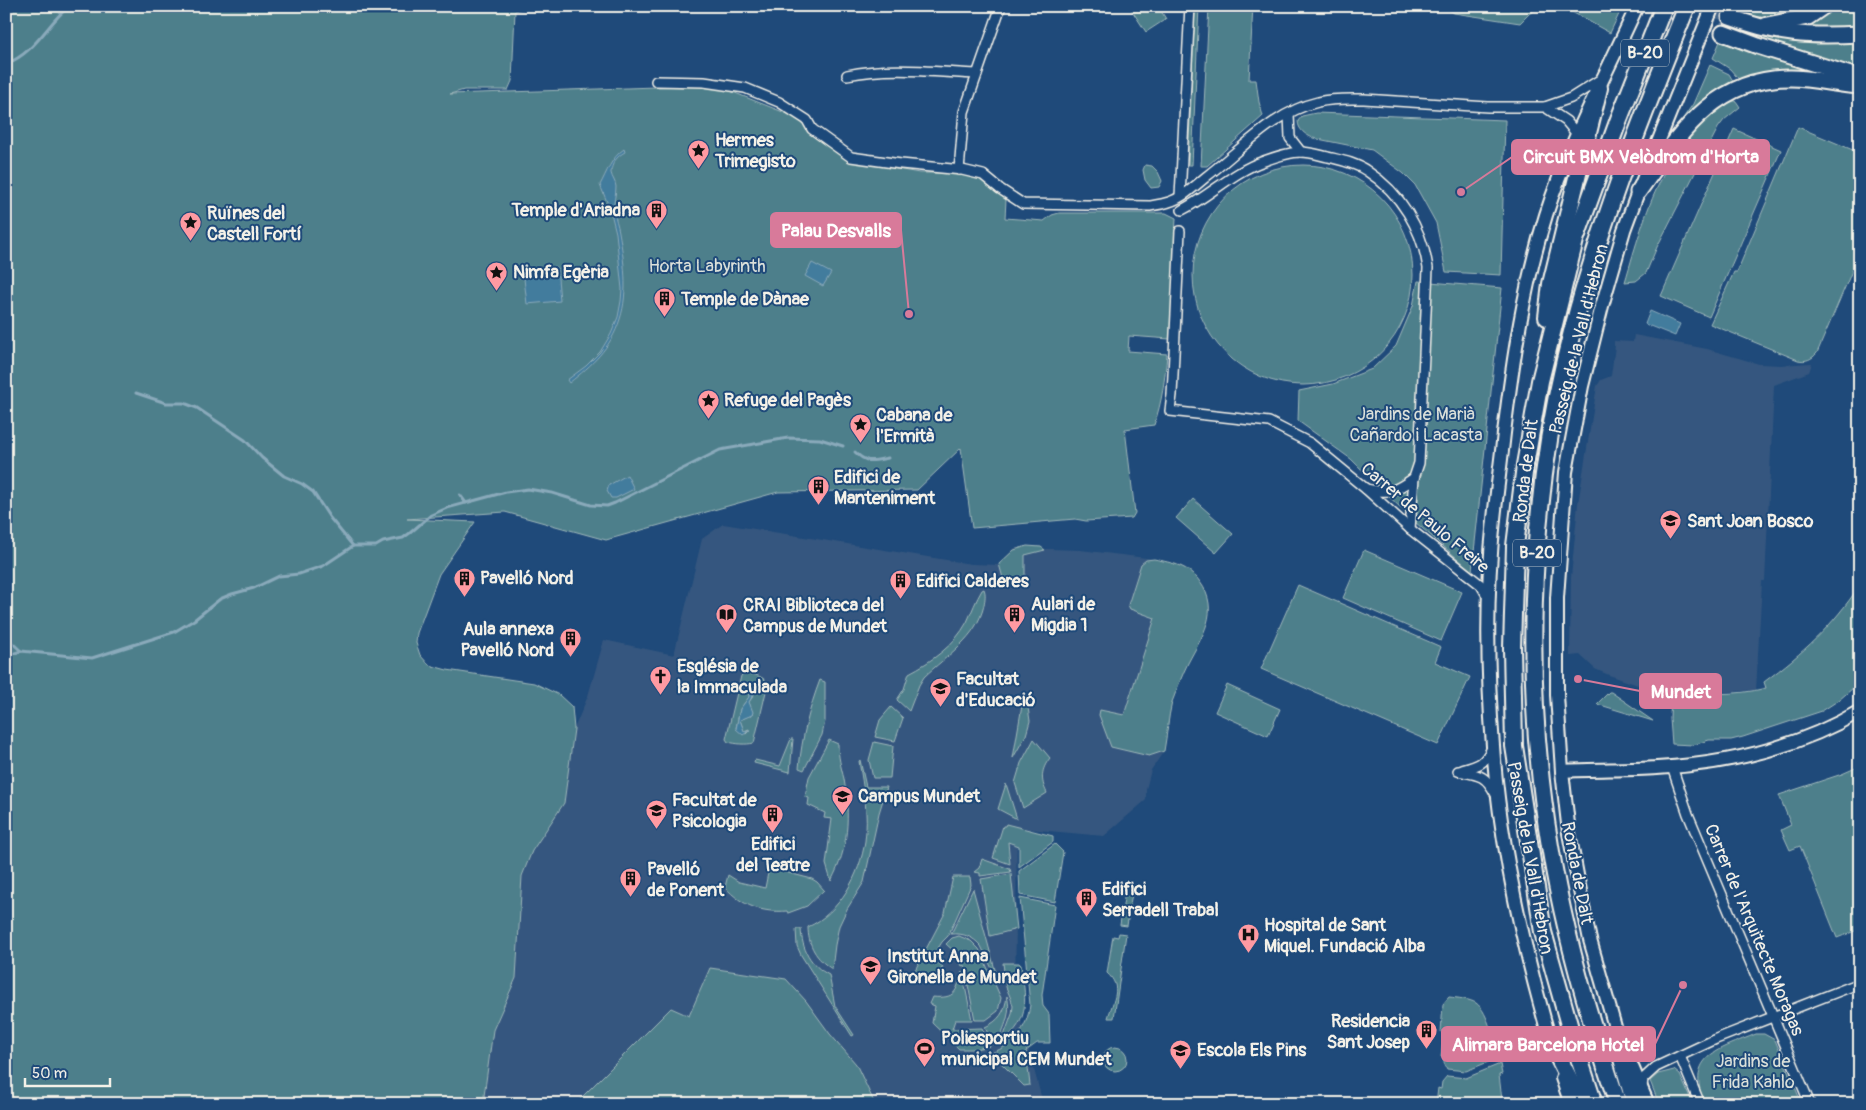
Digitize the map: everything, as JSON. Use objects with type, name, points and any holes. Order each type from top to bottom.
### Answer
[{"type":"highway","name":"Ronda de Dalt","points":[[1594,1104],[1575,1046],[1543,932],[1514,746],[1512,648],[1515,546],[1525,465],[1540,381],[1575,240],[1619,119],[1664,6]]},
{"type":"highway","name":"Ronda de Dalt","points":[[1618,1104],[1587,1011],[1564,921],[1550,846],[1540,772],[1535,711],[1534,616],[1537,542],[1554,411],[1564,362],[1581,298],[1598,240],[1629,151],[1687,6]]},
{"type":"highway","points":[[1540,381],[1551,284],[1602,82]]},
{"type":"highway","points":[[1618,1034],[1620,1052],[1635,1104]]},
{"type":"highway","points":[[1552,1045],[1582,1104]]},
{"type":"main road","points":[[1756,26],[1789,22],[1808,17],[1824,6]]},
{"type":"main road","points":[[1730,17],[1756,26],[1798,35],[1860,34]]},
{"type":"main road","points":[[1723,33],[1860,78]]},
{"type":"main road","points":[[1638,192],[1688,124],[1703,110],[1726,95],[1751,84],[1778,78],[1804,79],[1860,86]]},
{"type":"street","points":[[959,170],[964,112],[1001,6]]},
{"type":"street","points":[[1180,196],[1190,6]]},
{"type":"street","name":"Passeig de la Vall d'Hebron","points":[[1568,1100],[1517,909],[1498,799],[1493,745],[1490,659],[1490,600],[1494,521],[1513,361],[1531,272],[1546,216],[1565,161],[1637,6]]},
{"type":"street","name":"Passeig de la Vall d'Hebron","points":[[1648,1104],[1618,1034],[1590,940],[1569,834],[1562,771],[1557,695],[1557,598],[1566,472],[1582,386],[1602,306],[1624,230],[1638,192],[1713,6]]},
{"type":"street","points":[[847,75],[860,72],[916,71],[977,74]]},
{"type":"street","points":[[656,81],[704,82],[746,88],[779,102],[807,120],[812,129],[851,157],[959,170],[982,175],[1000,190],[1023,204],[1150,206],[1170,202],[1180,196],[1276,120],[1298,108],[1319,101],[1344,99],[1541,108],[1571,98],[1602,82]]},
{"type":"street","points":[[1541,108],[1566,121],[1577,134]]},
{"type":"street","points":[[1289,114],[1290,138],[1301,152]]},
{"type":"street","points":[[1182,210],[1199,201],[1243,169],[1265,160],[1301,152],[1341,160],[1366,170],[1400,200],[1425,248],[1428,268],[1419,463],[1414,478],[1410,530]]},
{"type":"street","name":"Carrer de Paulo Freire","points":[[1180,231],[1170,410],[1269,422],[1310,443],[1366,489],[1410,530],[1481,585],[1490,600]]},
{"type":"street","points":[[1366,489],[1384,493],[1399,489],[1414,478]]},
{"type":"street","points":[[1562,771],[1672,767],[1704,764],[1758,754],[1804,739],[1842,722],[1860,711]]},
{"type":"street","points":[[1493,745],[1486,760],[1474,767],[1458,771],[1474,774],[1489,780],[1498,799]]},
{"type":"street","name":"Carrer de l'Arquitecte Moragas","points":[[1672,767],[1680,794],[1810,1104]]},
{"type":"street","points":[[1642,1087],[1643,1079],[1656,1067],[1716,1039],[1860,983]]},
{"type":"street","points":[[1680,1056],[1700,1104]]},
{"type":"shaded area","points":[[624,149],[625,152],[613,163],[611,170],[616,185],[614,210],[619,229],[624,265],[623,309],[616,329],[606,347],[593,362],[569,383],[567,380],[586,366],[600,352],[611,334],[618,317],[622,289],[616,233],[610,209],[600,185],[613,161]]},
{"type":"shaded area","points":[[812,263],[831,273],[823,286],[805,276]]},
{"type":"shaded area","points":[[557,267],[560,301],[527,304],[523,270]]},
{"type":"shaded area","points":[[1650,311],[1680,324],[1675,336],[1645,324]]},
{"type":"shaded area","name":"Sant Joan Bosco","points":[[1634,335],[1707,349],[1759,364],[1812,363],[1809,372],[1774,385],[1765,581],[1762,581],[1756,690],[1701,694],[1641,686],[1595,669],[1580,655],[1570,656],[1571,578],[1578,504],[1597,386],[1601,380],[1611,376],[1614,341],[1633,342]]},
{"type":"shaded area","points":[[627,475],[634,489],[616,498],[611,498],[607,491],[609,485]]},
{"type":"shaded area","name":"Campus Mundet","points":[[723,524],[971,564],[998,565],[1015,548],[1080,550],[1154,559],[1175,563],[1186,568],[1197,577],[1205,588],[1210,607],[1208,621],[1187,665],[1172,703],[1164,751],[1151,770],[1146,789],[1146,800],[1104,836],[1017,828],[1015,998],[1041,1096],[1050,1104],[482,1104],[493,1030],[516,978],[522,876],[532,851],[564,803],[574,729],[588,696],[604,640],[674,655],[702,539]]},
{"type":"shaded area","points":[[749,692],[754,693],[749,702],[753,712],[752,715],[740,720],[744,731],[750,730],[743,735],[736,729],[740,709],[749,697]]},
{"type":"green space","name":"Horta Labyrinth","points":[[6,6],[553,6],[525,8],[515,11],[512,81],[508,90],[464,90],[450,94],[715,85],[793,116],[858,162],[919,173],[960,173],[980,178],[1006,200],[1005,218],[1044,221],[1052,215],[1059,213],[1166,213],[1176,218],[1170,339],[1129,336],[1128,351],[1167,354],[1163,390],[1154,425],[1125,429],[1135,513],[1132,518],[1086,521],[1075,519],[972,528],[961,448],[917,490],[778,492],[606,540],[505,512],[407,519],[475,522],[439,574],[417,633],[416,643],[420,655],[429,665],[447,670],[534,683],[559,695],[572,707],[574,729],[564,803],[532,851],[522,876],[516,978],[493,1030],[484,1096],[496,1104],[6,1104]]},
{"type":"green space","points":[[1129,6],[1158,6],[1166,19],[1146,32]]},
{"type":"green space","points":[[1195,6],[1199,6],[1192,165],[1188,165]]},
{"type":"green space","points":[[1209,6],[1253,6],[1249,80],[1256,80],[1263,116],[1207,166],[1201,166]]},
{"type":"green space","points":[[1443,6],[1542,6],[1530,13],[1520,23],[1454,13]]},
{"type":"green space","points":[[1561,6],[1610,6],[1619,14],[1610,33]]},
{"type":"green space","points":[[1735,6],[1817,6],[1804,12],[1768,17],[1733,11]]},
{"type":"green space","points":[[1828,6],[1860,6],[1860,27],[1818,29],[1787,25]]},
{"type":"green space","points":[[1728,22],[1860,39],[1860,71],[1764,43],[1726,27]]},
{"type":"green space","points":[[1721,39],[1827,75],[1742,83],[1730,69],[1713,58]]},
{"type":"green space","points":[[1710,65],[1729,74],[1736,86],[1673,134],[1693,104]]},
{"type":"green space","points":[[1731,101],[1736,101],[1740,107],[1724,120],[1718,128],[1657,247],[1646,273],[1636,281],[1625,282],[1641,230],[1660,181],[1673,159],[1689,138],[1708,118]]},
{"type":"green space","points":[[1316,113],[1505,120],[1501,275],[1446,272],[1436,223],[1415,185],[1403,173],[1372,150],[1313,138],[1305,134],[1299,127],[1298,121],[1302,116]]},
{"type":"green space","points":[[1798,127],[1860,153],[1860,252],[1817,353],[1804,361],[1710,324],[1734,272],[1737,272]]},
{"type":"green space","points":[[1734,129],[1781,150],[1709,317],[1661,296]]},
{"type":"green space","points":[[1145,165],[1152,166],[1158,172],[1162,181],[1159,187],[1151,188],[1145,180],[1143,170]]},
{"type":"green space","points":[[1303,165],[1324,167],[1355,178],[1381,197],[1400,223],[1411,254],[1413,275],[1411,296],[1400,327],[1381,353],[1355,372],[1324,383],[1303,385],[1282,383],[1251,372],[1225,353],[1206,327],[1195,296],[1193,275],[1195,254],[1206,223],[1225,197],[1251,178],[1282,167]]},
{"type":"green space","name":"Jardins de Marià Cañardo i Lacasta","points":[[1418,281],[1502,288],[1472,571],[1415,522],[1351,459],[1298,421],[1299,391],[1333,384],[1372,369],[1396,346],[1413,306]]},
{"type":"green space","points":[[1193,499],[1233,534],[1216,553],[1176,518]]},
{"type":"green space","points":[[1027,546],[1041,547],[1045,550],[1025,555],[1025,584],[1003,578],[999,564],[1014,550]]},
{"type":"green space","points":[[1364,550],[1462,592],[1441,641],[1343,598]]},
{"type":"green space","points":[[1154,559],[1180,566],[1191,572],[1200,582],[1206,593],[1209,613],[1203,633],[1172,702],[1164,751],[1149,756],[1111,747],[1099,715],[1100,710],[1124,715],[1155,618],[1130,609],[1128,605],[1141,564],[1146,560]]},
{"type":"green space","points":[[1298,585],[1441,647],[1435,662],[1470,677],[1438,745],[1261,669]]},
{"type":"green space","points":[[1860,585],[1860,682],[1839,700],[1822,711],[1743,737],[1731,740],[1709,740],[1693,745],[1672,744],[1670,719],[1671,691],[1731,693],[1766,688],[1764,682],[1792,660],[1828,626]]},
{"type":"green space","points":[[984,589],[984,605],[975,627],[960,645],[924,677],[909,711],[897,700],[904,689],[909,673],[934,658],[949,646],[962,631]]},
{"type":"green space","points":[[743,674],[754,675],[763,678],[768,683],[754,743],[751,744],[731,743],[726,739]],"holes":[[[749,692],[754,695],[749,702],[753,714],[740,720],[744,731],[749,729],[746,734],[736,728],[740,709],[749,697]]]},
{"type":"green space","points":[[820,680],[825,682],[825,721],[822,735],[804,770],[799,768],[802,745],[809,712]]},
{"type":"green space","points":[[1227,685],[1280,709],[1268,736],[1215,712]]},
{"type":"green space","points":[[1611,692],[1653,721],[1597,704]]},
{"type":"green space","points":[[1024,694],[1026,694],[1030,721],[1026,735],[1013,758]]},
{"type":"green space","points":[[891,707],[903,718],[895,741],[875,737],[880,720]]},
{"type":"green space","points":[[791,739],[793,739],[790,772],[754,763],[755,760],[780,766]]},
{"type":"green space","points":[[1034,739],[1050,758],[1042,775],[1047,793],[1023,808],[1015,783],[1021,763]]},
{"type":"green space","points":[[829,740],[838,744],[847,806],[845,844],[831,881],[826,864],[832,819],[824,818],[825,813],[808,805],[809,798],[805,797],[809,777]]},
{"type":"green space","points":[[874,742],[893,746],[890,778],[873,778],[869,760]]},
{"type":"green space","points":[[860,760],[866,787],[887,787],[879,813],[864,882],[839,926],[832,969],[817,956],[811,946],[808,927],[830,912],[839,902],[847,891],[858,867],[866,831],[865,800]]},
{"type":"green space","points":[[1860,766],[1860,929],[1837,938],[1800,846],[1790,850],[1781,830],[1791,825],[1779,795]]},
{"type":"green space","points":[[1006,784],[1017,819],[998,809]]},
{"type":"green space","points":[[1006,824],[1053,836],[1053,842],[1019,867],[1019,846],[1008,842],[1010,864],[993,858],[1003,826]]},
{"type":"green space","points":[[1055,844],[1063,852],[1055,902],[1020,895],[1019,871]]},
{"type":"green space","points":[[982,859],[1010,869],[1011,872],[980,876],[980,873],[974,872],[979,868]]},
{"type":"green space","points":[[769,868],[812,879],[824,890],[807,906],[788,913],[787,911],[769,911],[753,907],[738,899],[725,887],[728,875],[739,882],[765,888]]},
{"type":"green space","points":[[1011,874],[1017,929],[990,936],[981,879]]},
{"type":"green space","points":[[953,877],[970,877],[971,885],[948,936],[932,958],[943,967],[935,977],[914,972],[945,913]]},
{"type":"green space","points":[[1126,885],[1133,886],[1127,926],[1120,925]]},
{"type":"green space","points":[[973,889],[997,977],[978,943],[964,935],[951,934]]},
{"type":"green space","points":[[1020,898],[1055,905],[1042,995],[1043,1006],[1049,1014],[1050,1043],[1037,1043],[1026,1051],[1030,1085],[1024,1086],[991,1053],[1006,1046],[1018,1035],[1026,1022],[1030,1005]]},
{"type":"green space","points":[[796,929],[801,929],[803,943],[808,956],[822,971],[829,975],[835,1006],[854,1035],[852,1036],[801,955],[797,946]]},
{"type":"green space","points":[[1119,933],[1126,934],[1114,1018],[1108,1018],[1116,989],[1115,983],[1107,973],[1113,936],[1118,937]]},
{"type":"green space","points":[[959,936],[971,941],[979,949],[1001,998],[998,1011],[986,1020],[975,1020],[964,965],[962,966],[956,953],[946,944],[952,938]]},
{"type":"green space","points":[[1003,963],[1019,963],[1021,965],[1025,997],[1022,1016],[1018,1025],[1002,1041],[1013,1006],[1006,987]]},
{"type":"green space","points":[[710,968],[786,979],[856,1064],[875,1104],[575,1104],[671,1008],[689,1016]]},
{"type":"green space","points":[[962,972],[972,1020],[955,1020],[952,1029],[982,1028],[990,1046],[975,1049],[959,1049],[932,1023],[935,1006],[929,1004],[932,997],[946,997],[954,993]]},
{"type":"green space","points":[[1007,996],[1009,1008],[1007,1020],[998,1042],[992,1044],[985,1027],[1001,1015]]},
{"type":"green space","points":[[1449,997],[1470,1001],[1481,1007],[1490,1029],[1498,1058],[1466,1071],[1447,1069],[1444,1057],[1441,1057],[1444,1032],[1441,1032],[1443,1004]]},
{"type":"green space","name":"Jardins de Frida Kahlo","points":[[1756,1034],[1764,1034],[1775,1040],[1802,1104],[1705,1104],[1700,1088],[1699,1074],[1702,1064],[1709,1056],[1719,1050]]},
{"type":"green space","points":[[1115,1047],[1123,1051],[1127,1059],[1123,1067],[1115,1071],[1107,1067],[1103,1059],[1107,1051]]},
{"type":"green space","points":[[1500,1064],[1502,1074],[1499,1075],[1502,1100],[1510,1099],[1508,1104],[1436,1104],[1438,1088],[1441,1089],[1442,1082],[1447,1076],[1466,1078]]},
{"type":"green space","points":[[1674,1070],[1680,1075],[1693,1104],[1659,1104],[1650,1081],[1658,1074]]},
{"type":"waterway","points":[[6,64],[25,53],[69,6]]},
{"type":"waterway","points":[[136,393],[166,403],[184,403],[197,408],[245,440],[262,458],[284,476],[302,484],[313,492],[330,518],[353,546]]},
{"type":"waterway","points":[[6,656],[21,651],[92,658],[174,632],[194,620],[220,599],[254,588],[279,576],[299,574],[323,566],[353,546],[376,546],[383,542],[403,538],[431,515],[447,508],[506,492],[528,489],[552,493],[591,505],[607,506],[720,450],[788,438],[820,439],[843,446]]},
{"type":"waterway","points":[[855,452],[870,461],[888,458]]},
{"type":"waterway","points":[[460,495],[466,503]]},
{"type":"waterway","points":[[6,637],[21,651]]},
{"type":"tunnel","points":[[1681,6],[1723,33]]},
{"type":"tunnel","points":[[1710,6],[1730,17]]},
{"type":"place","name":"Hermes Trimegisto","points":[[699,169]]},
{"type":"place","name":"Circuit BMX Velòdrom d'Horta","points":[[1461,192]]},
{"type":"place","name":"Temple d'Ariadna","points":[[656,229]]},
{"type":"place","name":"Ruïnes del Castell Fortí","points":[[191,242]]},
{"type":"place","name":"Nimfa Egèria","points":[[497,291]]},
{"type":"place","name":"Palau Desvalls","points":[[909,314]]},
{"type":"place","name":"Temple de Dànae","points":[[665,318]]},
{"type":"place","name":"Refuge del Pagès","points":[[708,419]]},
{"type":"place","name":"Cabana de l'Ermità","points":[[860,444]]},
{"type":"place","name":"Edifici de Manteniment","points":[[818,506]]},
{"type":"place","name":"Sant Joan Bosco","points":[[1671,540]]},
{"type":"place","name":"Pavelló Nord","points":[[464,597]]},
{"type":"place","name":"Edifici Calderes","points":[[900,600]]},
{"type":"place","name":"Aulari de Migdia 1","points":[[1015,633]]},
{"type":"place","name":"CRAI Biblioteca del Campus de Mundet","points":[[727,634]]},
{"type":"place","name":"Aula annexa Pavelló Nord","points":[[570,658]]},
{"type":"place","name":"Mundet","points":[[1578,679]]},
{"type":"place","name":"Església de la Immaculada","points":[[661,695]]},
{"type":"place","name":"Facultat d'Educació","points":[[940,708]]},
{"type":"place","name":"Campus Mundet","points":[[842,815]]},
{"type":"place","name":"Facultat de Psicologia","points":[[656,829]]},
{"type":"place","name":"Edifici del Teatre","points":[[773,833]]},
{"type":"place","name":"Pavelló de Ponent","points":[[631,898]]},
{"type":"place","name":"Edifici Serradell Trabal","points":[[1086,918]]},
{"type":"place","name":"Hospital de Sant Miquel. Fundació Alba","points":[[1248,954]]},
{"type":"place","name":"Institut Anna Gironella de Mundet","points":[[871,985]]},
{"type":"place","name":"Alimara Barcelona Hotel","points":[[1683,985]]},
{"type":"place","name":"Residencia Sant Josep","points":[[1426,1050]]},
{"type":"place","name":"Poliesportiu municipal CEM Mundet","points":[[925,1067]]},
{"type":"place","name":"Escola Els Pins","points":[[1181,1069]]}]
